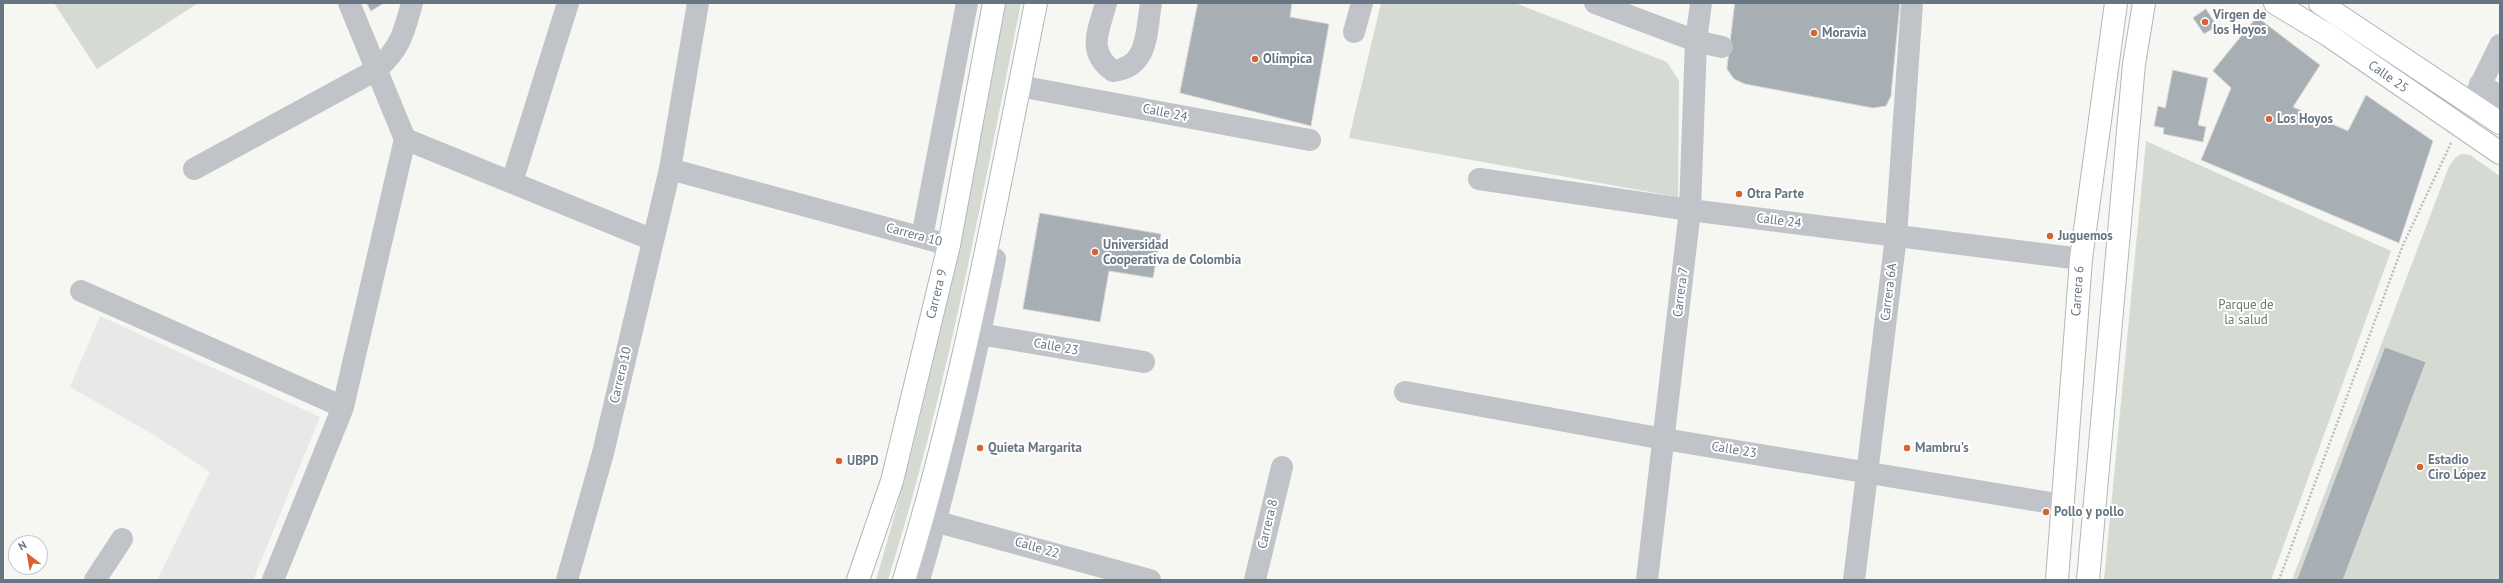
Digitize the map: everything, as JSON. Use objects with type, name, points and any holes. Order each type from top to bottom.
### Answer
[{"type":"main road","name":"Carrera 9","points":[[858,580],[892,481],[949,245],[994,3]]},
{"type":"main road","points":[[904,580],[930,519],[974,334],[1025,87],[1036,3]]},
{"type":"main road","points":[[2106,3],[2111,33]]},
{"type":"main road","name":"Carrera 6","points":[[2057,580],[2081,259],[2116,3]]},
{"type":"main road","points":[[2088,580],[2134,72],[2144,3]]},
{"type":"main road","name":"Calle 25","points":[[2275,3],[2328,35],[2500,154]]},
{"type":"main road","points":[[2334,7],[2500,123]]},
{"type":"street","points":[[273,580],[343,407],[406,138],[349,3]]},
{"type":"street","points":[[194,169],[376,70],[391,57],[403,37],[412,3]]},
{"type":"street","points":[[512,182],[568,3]]},
{"type":"street","name":"Carrera 10","points":[[567,580],[602,453],[670,169],[698,3]]},
{"type":"street","points":[[922,237],[967,3]]},
{"type":"street","points":[[1025,87],[1047,3]]},
{"type":"street","points":[[1106,3],[1096,44],[1097,54],[1103,64],[1113,71],[1126,70],[1135,63],[1143,52],[1151,3]]},
{"type":"street","points":[[1354,32],[1362,3]]},
{"type":"street","points":[[1596,3],[1696,41],[1722,47]]},
{"type":"street","name":"Carrera 7","points":[[1647,580],[1690,210],[1696,41],[1701,3]]},
{"type":"street","name":"Carrera 6A","points":[[1854,580],[1896,236],[1912,3]]},
{"type":"street","points":[[2471,104],[2500,45]]},
{"type":"street","points":[[2480,84],[2500,97]]},
{"type":"street","name":"Calle 24","points":[[1025,87],[1310,140]]},
{"type":"street","points":[[406,138],[653,240]]},
{"type":"street","name":"Carrera 10","points":[[670,169],[949,245]]},
{"type":"street","name":"Calle 24","points":[[1479,179],[1690,210],[2081,259]]},
{"type":"street","points":[[81,291],[343,407]]},
{"type":"street","name":"Calle 23","points":[[974,334],[1144,362]]},
{"type":"street","name":"Calle 23","points":[[1405,392],[1664,439],[2063,505]]},
{"type":"street","name":"Carrera 8","points":[[1255,580],[1282,467]]},
{"type":"street","points":[[919,580],[930,519]]},
{"type":"street","name":"Calle 22","points":[[930,519],[1150,580]]},
{"type":"street","points":[[95,580],[122,539]]},
{"type":"path","points":[[2279,580],[2403,245],[2459,127]]},
{"type":"shaded area","points":[[100,316],[320,417],[253,580],[157,580],[210,472],[154,435],[70,387]]},
{"type":"green space","points":[[54,3],[198,3],[97,69]]},
{"type":"green space","points":[[1003,3],[1021,3],[946,366],[909,509],[888,580],[876,580],[915,437],[932,366],[962,221]]},
{"type":"green space","points":[[1381,3],[1515,3],[1667,62],[1679,81],[1678,197],[1349,138]]},
{"type":"green space","name":"Parque de la salud","points":[[2146,141],[2391,251],[2271,580],[2104,580]]},
{"type":"green space","name":"Estadio Ciro López","points":[[2462,154],[2470,155],[2500,176],[2500,580],[2292,580],[2449,166],[2456,157]]},
{"type":"building","points":[[367,3],[384,3],[371,11]]},
{"type":"building","name":"Olímpica","points":[[1198,3],[1292,3],[1290,17],[1329,24],[1311,126],[1180,93]]},
{"type":"building","name":"Moravia","points":[[1735,3],[1900,3],[1891,96],[1886,106],[1873,108],[1745,84],[1734,79],[1727,69]]},
{"type":"building","name":"Virgen de los Hoyos","points":[[2206,9],[2217,26],[2204,34],[2193,18]]},
{"type":"building","name":"Los Hoyos","points":[[2257,17],[2320,65],[2293,107],[2348,131],[2366,95],[2433,141],[2399,243],[2201,160],[2231,88],[2213,71]]},
{"type":"building","points":[[2173,70],[2208,78],[2198,125],[2206,127],[2203,142],[2163,134],[2164,128],[2154,126],[2158,106],[2165,108]]},
{"type":"building","name":"Universidad Cooperativa de Colombia","points":[[1040,213],[1161,234],[1153,278],[1109,271],[1100,322],[1023,309]]},
{"type":"building","points":[[2385,347],[2426,362],[2343,580],[2297,580]]},
{"type":"place","name":"Virgen de los Hoyos","points":[[2205,22]]},
{"type":"place","name":"Moravia","points":[[1814,33]]},
{"type":"place","name":"Olímpica","points":[[1255,59]]},
{"type":"place","name":"Los Hoyos","points":[[2269,119]]},
{"type":"place","name":"Otra Parte","points":[[1739,194]]},
{"type":"place","name":"Juguemos","points":[[2050,236]]},
{"type":"place","name":"Universidad Cooperativa de Colombia","points":[[1095,252]]},
{"type":"place","name":"Quieta Margarita","points":[[980,448]]},
{"type":"place","name":"Mambru's","points":[[1907,448]]},
{"type":"place","name":"UBPD","points":[[839,461]]},
{"type":"place","name":"Estadio Ciro López","points":[[2420,467]]},
{"type":"place","name":"Pollo y pollo","points":[[2046,512]]}]
